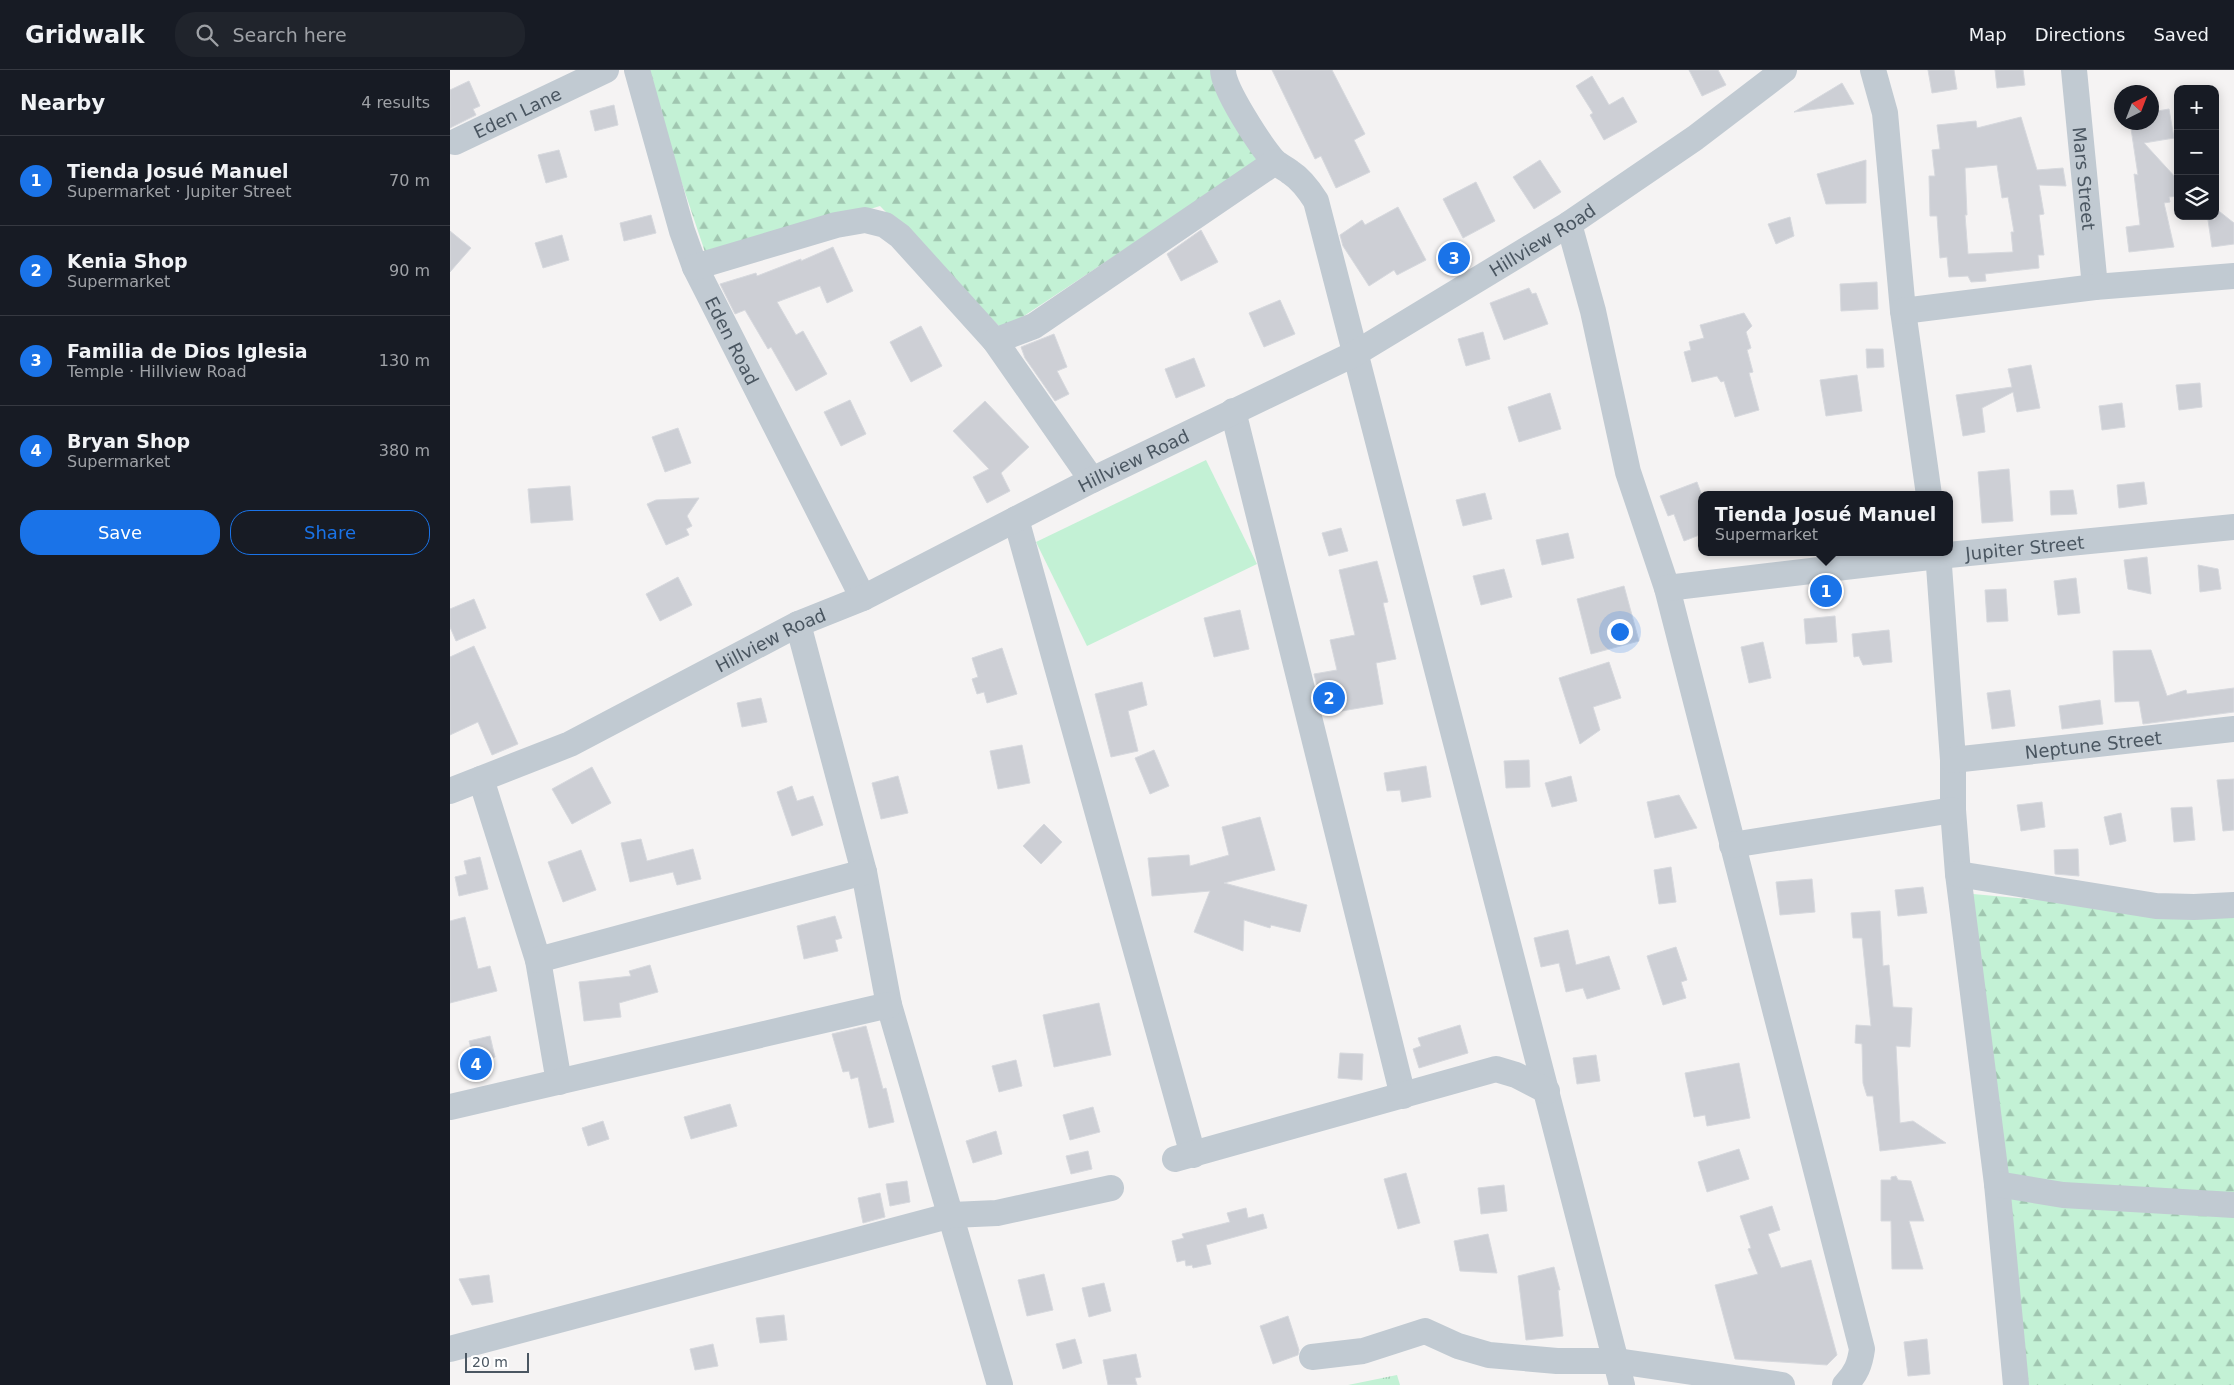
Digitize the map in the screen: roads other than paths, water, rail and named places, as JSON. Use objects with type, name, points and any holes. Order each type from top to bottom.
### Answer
[{"type":"street","name":"Eden Lane","points":[[455,142],[606,70]]},
{"type":"street","name":"Eden Road","points":[[637,70],[682,231],[695,267],[863,598]]},
{"type":"street","points":[[1223,70],[1223,76],[1233,100],[1275,162],[1292,172],[1306,186],[1316,201],[1620,1373]]},
{"type":"street","name":"Hillview Road","points":[[450,791],[570,744],[798,624],[863,598],[1092,480],[1356,353],[1569,224],[1695,138],[1784,70]]},
{"type":"street","points":[[1873,70],[1885,113],[1903,310],[1928,491]]},
{"type":"street","name":"Mars Street","points":[[2074,70],[2095,286]]},
{"type":"street","points":[[995,341],[1034,326],[1275,162]]},
{"type":"street","points":[[695,267],[836,226],[865,220],[885,225],[900,236],[995,341],[1092,480]]},
{"type":"street","points":[[1569,224],[1593,310],[1628,472],[1667,588],[1862,1349],[1860,1363],[1855,1375],[1845,1385]]},
{"type":"street","points":[[1903,310],[2095,286],[2234,276]]},
{"type":"street","points":[[1233,411],[1403,1096]]},
{"type":"street","points":[[1016,519],[1184,1157],[1496,1069],[1516,1075],[1547,1091]]},
{"type":"street","name":"Jupiter Street","points":[[1953,553],[2234,527]]},
{"type":"street","name":"Jupiter Street","points":[[1667,588],[1922,556]]},
{"type":"street","points":[[1938,556],[1953,760],[1953,810],[1958,874],[1997,1184],[2016,1385]]},
{"type":"street","points":[[798,624],[864,872],[889,1005],[952,1215],[1000,1385]]},
{"type":"street","name":"Neptune Street","points":[[1953,760],[2234,729]]},
{"type":"street","points":[[481,779],[538,960],[559,1082]]},
{"type":"street","points":[[1732,846],[1953,810]]},
{"type":"street","points":[[538,960],[864,872]]},
{"type":"street","points":[[1958,874],[2156,906],[2194,908],[2234,905]]},
{"type":"street","points":[[450,1107],[889,1005]]},
{"type":"street","points":[[1997,1184],[2063,1195],[2234,1205]]},
{"type":"street","points":[[450,1348],[952,1215],[997,1213],[1111,1188]]},
{"type":"street","points":[[1312,1357],[1363,1351],[1425,1330],[1458,1346],[1489,1356],[1557,1361],[1620,1373],[1782,1385]]},
{"type":"place","name":"Familia de Dios Iglesia","points":[[1454,258]]},
{"type":"place","name":"Tienda Josué Manuel","points":[[1826,591]]},
{"type":"place","name":"Kenia Shop","points":[[1329,698]]},
{"type":"place","name":"Bryan Shop","points":[[476,1064]]}]
